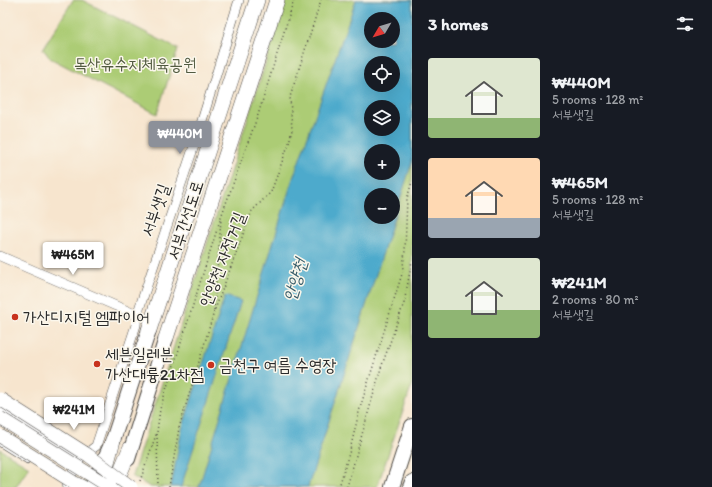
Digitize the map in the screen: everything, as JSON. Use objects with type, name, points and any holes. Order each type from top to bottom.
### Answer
[{"type":"highway","name":"서부간선도로","points":[[149,330],[257,0]]},
{"type":"highway","name":"서부간선도로","points":[[166,338],[277,0]]},
{"type":"highway","points":[[100,487],[113,440]]},
{"type":"highway","points":[[114,487],[130,449]]},
{"type":"main road","points":[[92,487],[113,440],[149,330]]},
{"type":"main road","points":[[120,487],[130,449],[166,338]]},
{"type":"main road","points":[[0,399],[135,485]]},
{"type":"main road","points":[[0,418],[110,487]]},
{"type":"main road","points":[[392,487],[412,426]]},
{"type":"main road","points":[[0,436],[83,487]]},
{"type":"main road","points":[[410,487],[412,482]]},
{"type":"street","name":"서부샛길","points":[[67,483],[79,459],[96,446],[136,325],[137,315],[197,137],[239,0]]},
{"type":"street","points":[[0,256],[137,315]]},
{"type":"lane","points":[[0,409],[79,459]]},
{"type":"lane","points":[[0,430],[67,483]]},
{"type":"lane","points":[[0,444],[34,465]]},
{"type":"path","points":[[158,487],[157,432],[160,409],[221,217],[258,115],[294,0]]},
{"type":"path","name":"안양천 자전거길","points":[[169,487],[179,428],[214,312],[252,211],[271,192],[289,143],[292,130],[290,98],[321,0]]},
{"type":"path","points":[[339,487],[360,408],[402,274],[405,251],[407,198],[412,182]]},
{"type":"path","points":[[214,312],[221,217]]},
{"type":"path","points":[[347,487],[381,368],[404,303],[412,262]]},
{"type":"path","points":[[135,485],[157,432]]},
{"type":"green space","name":"독산유수지체육공원","points":[[73,0],[82,0],[178,49],[157,114],[50,58],[43,49]]},
{"type":"green space","points":[[286,0],[412,0],[412,385],[377,487],[150,487],[132,476]]},
{"type":"green space","points":[[0,449],[29,467],[16,487],[0,487]]},
{"type":"water","name":"안양천","points":[[356,0],[412,0],[412,162],[400,200],[400,188],[364,188],[364,224],[392,224],[308,487],[199,487],[292,181]]},
{"type":"water","name":"금천구 여름 수영장","points":[[225,296],[241,301],[181,487],[171,487],[182,429]]},
{"type":"place","name":"가산디지털 엠파이어","points":[[15,317]]},
{"type":"place","name":"세븐일레븐 가산대륭21차점","points":[[97,364]]},
{"type":"place","name":"금천구 여름 수영장","points":[[211,365]]}]
